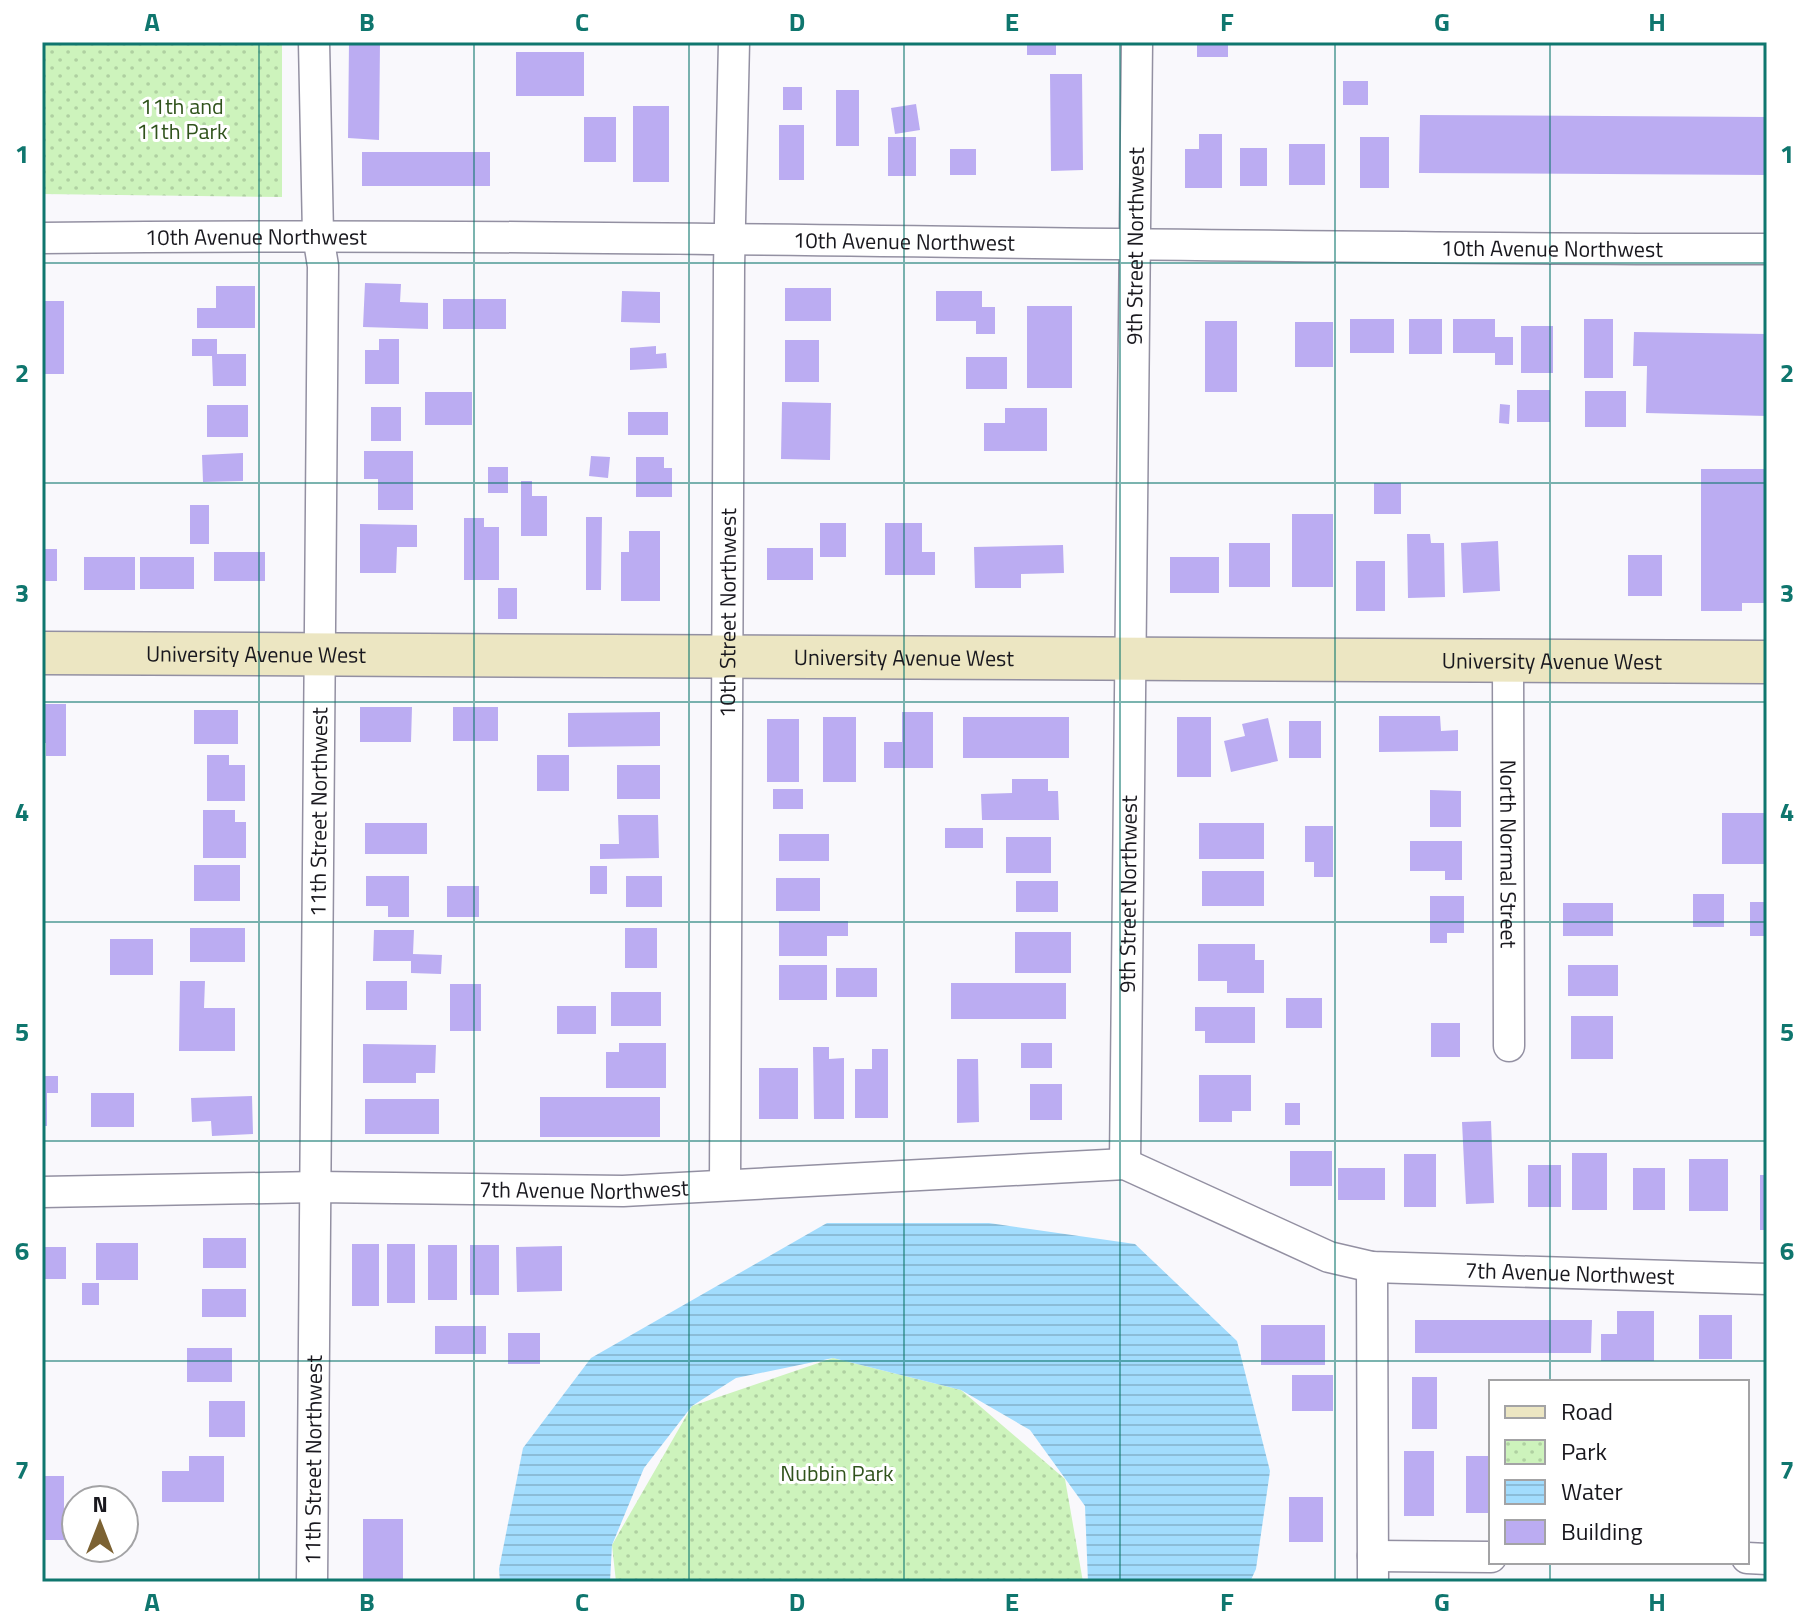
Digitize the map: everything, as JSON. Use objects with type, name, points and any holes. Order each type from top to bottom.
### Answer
[{"type":"street","name":"11th Street Northwest","points":[[312,1582],[323,266],[318,235],[314,42]]},
{"type":"street","name":"10th Street Northwest","points":[[725,1185],[734,42]]},
{"type":"street","name":"9th Street Northwest","points":[[1125,1164],[1137,42]]},
{"type":"street","name":"10th Avenue Northwest","points":[[42,238],[318,235],[731,237],[1135,247],[1767,249]]},
{"type":"street","name":"University Avenue West","points":[[42,653],[1767,662]]},
{"type":"street","name":"North Normal Street","points":[[1508,662],[1509,1046]]},
{"type":"street","name":"7th Avenue Northwest","points":[[42,1192],[317,1187],[623,1191],[1125,1164]]},
{"type":"street","points":[[1125,1164],[1329,1257],[1372,1267],[1373,1569],[1489,1557]]},
{"type":"street","name":"7th Avenue Northwest","points":[[1372,1267],[1767,1279]]},
{"type":"green space","name":"11th and 11th Park","points":[[42,42],[282,42],[282,197],[42,194]]},
{"type":"green space","name":"Nubbin Park","points":[[833,1358],[961,1390],[1065,1479],[1083,1582],[616,1582],[612,1545],[692,1406]]},
{"type":"water","points":[[827,1223],[989,1223],[1135,1244],[1237,1341],[1270,1471],[1256,1569],[1250,1582],[1088,1582],[1085,1506],[1030,1430],[961,1390],[833,1358],[736,1378],[692,1406],[644,1468],[612,1545],[610,1582],[500,1582],[499,1569],[523,1448],[591,1358]]},
{"type":"building","points":[[349,42],[380,42],[379,140],[348,138]]},
{"type":"building","points":[[1027,42],[1056,42],[1056,55],[1027,55]]},
{"type":"building","points":[[1197,42],[1228,42],[1228,57],[1197,57]]},
{"type":"building","points":[[516,52],[584,52],[584,96],[516,96]]},
{"type":"building","points":[[1050,74],[1082,74],[1083,170],[1051,171]]},
{"type":"building","points":[[1343,81],[1368,81],[1368,105],[1343,105]]},
{"type":"building","points":[[783,87],[802,87],[802,110],[783,110]]},
{"type":"building","points":[[836,90],[859,90],[859,146],[836,146]]},
{"type":"building","points":[[916,104],[920,130],[895,134],[891,108]]},
{"type":"building","points":[[633,106],[669,106],[669,182],[633,182]]},
{"type":"building","points":[[1420,115],[1767,117],[1767,175],[1419,173]]},
{"type":"building","points":[[584,117],[616,117],[616,162],[584,162]]},
{"type":"building","points":[[779,125],[804,125],[804,180],[779,180]]},
{"type":"building","points":[[1199,134],[1222,134],[1222,188],[1185,188],[1185,149],[1199,149]]},
{"type":"building","points":[[888,137],[916,137],[916,176],[888,176]]},
{"type":"building","points":[[1360,137],[1389,137],[1389,188],[1360,188]]},
{"type":"building","points":[[1289,144],[1325,144],[1325,185],[1289,185]]},
{"type":"building","points":[[1240,148],[1267,148],[1267,186],[1240,186]]},
{"type":"building","points":[[950,149],[976,149],[976,175],[950,175]]},
{"type":"building","points":[[362,152],[490,152],[490,186],[362,186]]},
{"type":"building","points":[[365,283],[401,284],[400,302],[428,303],[428,329],[363,327]]},
{"type":"building","points":[[216,286],[255,286],[255,328],[197,328],[197,308],[216,308]]},
{"type":"building","points":[[785,288],[831,288],[831,321],[785,321]]},
{"type":"building","points":[[622,291],[660,292],[660,323],[621,322]]},
{"type":"building","points":[[936,291],[982,291],[982,307],[995,307],[995,334],[976,334],[976,321],[936,321]]},
{"type":"building","points":[[443,299],[506,299],[506,329],[443,329]]},
{"type":"building","points":[[42,301],[64,301],[64,374],[42,374]]},
{"type":"building","points":[[1027,306],[1072,306],[1072,388],[1027,388]]},
{"type":"building","points":[[1350,319],[1394,319],[1394,353],[1350,353]]},
{"type":"building","points":[[1409,319],[1442,319],[1442,354],[1409,354]]},
{"type":"building","points":[[1453,319],[1495,319],[1495,337],[1513,337],[1513,365],[1495,365],[1495,353],[1453,353]]},
{"type":"building","points":[[1584,319],[1613,319],[1613,378],[1584,378]]},
{"type":"building","points":[[1205,321],[1237,321],[1237,392],[1205,392]]},
{"type":"building","points":[[1295,322],[1333,322],[1333,367],[1295,367]]},
{"type":"building","points":[[1521,326],[1553,326],[1553,373],[1521,373]]},
{"type":"building","points":[[1634,332],[1767,334],[1767,416],[1646,413],[1647,366],[1633,366]]},
{"type":"building","points":[[192,339],[217,339],[217,354],[246,354],[246,386],[213,386],[212,356],[192,356]]},
{"type":"building","points":[[379,339],[399,339],[399,384],[365,384],[365,350],[379,350]]},
{"type":"building","points":[[785,340],[819,340],[819,382],[785,382]]},
{"type":"building","points":[[656,346],[656,354],[666,353],[667,368],[630,370],[630,348]]},
{"type":"building","points":[[966,357],[1007,357],[1007,389],[966,389]]},
{"type":"building","points":[[1517,390],[1550,390],[1550,422],[1517,422]]},
{"type":"building","points":[[1585,391],[1626,391],[1626,427],[1585,427]]},
{"type":"building","points":[[425,392],[472,392],[472,425],[425,425]]},
{"type":"building","points":[[782,402],[831,403],[830,460],[781,459]]},
{"type":"building","points":[[1500,404],[1510,405],[1509,424],[1499,423]]},
{"type":"building","points":[[207,405],[248,405],[248,437],[207,437]]},
{"type":"building","points":[[371,407],[401,407],[401,441],[371,441]]},
{"type":"building","points":[[1005,408],[1047,408],[1047,451],[984,451],[984,423],[1005,423]]},
{"type":"building","points":[[628,412],[668,412],[668,435],[628,435]]},
{"type":"building","points":[[364,451],[413,451],[413,510],[378,510],[378,479],[364,479]]},
{"type":"building","points":[[243,453],[243,481],[203,482],[202,455]]},
{"type":"building","points":[[591,456],[610,457],[608,478],[589,476]]},
{"type":"building","points":[[636,457],[664,457],[664,468],[672,468],[672,497],[636,497]]},
{"type":"building","points":[[488,467],[508,467],[508,493],[488,493]]},
{"type":"building","points":[[1701,469],[1764,469],[1764,480],[1767,480],[1767,603],[1742,603],[1742,611],[1701,611]]},
{"type":"building","points":[[521,481],[532,481],[532,496],[547,496],[547,536],[521,536]]},
{"type":"building","points":[[1374,483],[1401,483],[1401,514],[1374,514]]},
{"type":"building","points":[[190,505],[209,505],[209,544],[190,544]]},
{"type":"building","points":[[1292,514],[1333,514],[1333,587],[1292,587]]},
{"type":"building","points":[[586,517],[602,517],[601,590],[586,590]]},
{"type":"building","points":[[464,518],[484,518],[484,527],[499,527],[499,580],[464,580]]},
{"type":"building","points":[[820,523],[846,523],[846,557],[820,557]]},
{"type":"building","points":[[885,523],[922,523],[922,552],[935,552],[935,575],[885,575]]},
{"type":"building","points":[[360,524],[417,525],[417,547],[397,547],[396,573],[360,573]]},
{"type":"building","points":[[629,531],[660,531],[660,601],[621,601],[621,552],[629,552]]},
{"type":"building","points":[[1407,534],[1430,534],[1431,543],[1444,543],[1445,597],[1408,598]]},
{"type":"building","points":[[1498,541],[1500,591],[1463,593],[1461,543]]},
{"type":"building","points":[[1229,543],[1270,543],[1270,587],[1229,587]]},
{"type":"building","points":[[1063,545],[1064,573],[1021,574],[1021,588],[975,588],[974,547]]},
{"type":"building","points":[[767,548],[813,548],[813,580],[767,580]]},
{"type":"building","points":[[42,549],[57,549],[57,581],[42,581]]},
{"type":"building","points":[[214,552],[265,552],[265,581],[214,581]]},
{"type":"building","points":[[1628,555],[1662,555],[1662,596],[1628,596]]},
{"type":"building","points":[[84,557],[135,557],[135,590],[84,590]]},
{"type":"building","points":[[140,557],[194,557],[194,589],[140,589]]},
{"type":"building","points":[[1170,557],[1219,557],[1219,593],[1170,593]]},
{"type":"building","points":[[1356,561],[1385,561],[1385,611],[1356,611]]},
{"type":"building","points":[[498,588],[517,588],[517,619],[498,619]]},
{"type":"building","points":[[42,704],[66,704],[66,756],[46,756],[46,743],[42,743]]},
{"type":"building","points":[[360,707],[412,707],[411,742],[360,742]]},
{"type":"building","points":[[453,707],[498,707],[498,741],[453,741]]},
{"type":"building","points":[[194,710],[238,710],[238,744],[194,744]]},
{"type":"building","points":[[660,712],[660,746],[568,747],[568,713]]},
{"type":"building","points":[[902,712],[933,712],[933,768],[884,768],[884,742],[902,742]]},
{"type":"building","points":[[1379,716],[1440,716],[1441,731],[1458,730],[1458,751],[1379,752]]},
{"type":"building","points":[[823,717],[856,717],[856,782],[823,782]]},
{"type":"building","points":[[963,717],[1069,717],[1069,758],[963,758]]},
{"type":"building","points":[[1177,717],[1211,717],[1211,777],[1177,777]]},
{"type":"building","points":[[1268,718],[1278,761],[1231,772],[1224,741],[1245,736],[1242,724]]},
{"type":"building","points":[[767,719],[799,719],[799,782],[767,782]]},
{"type":"building","points":[[1289,721],[1321,721],[1321,758],[1289,758]]},
{"type":"building","points":[[207,755],[229,755],[229,765],[245,765],[245,801],[207,801]]},
{"type":"building","points":[[537,755],[569,755],[569,791],[537,791]]},
{"type":"building","points":[[617,765],[660,765],[660,799],[617,799]]},
{"type":"building","points":[[1012,779],[1048,779],[1048,791],[1058,791],[1059,820],[982,820],[981,794],[1012,793]]},
{"type":"building","points":[[773,789],[803,789],[803,809],[773,809]]},
{"type":"building","points":[[1430,790],[1461,791],[1461,827],[1430,827]]},
{"type":"building","points":[[203,810],[235,810],[235,822],[246,822],[246,858],[203,858]]},
{"type":"building","points":[[1722,813],[1767,813],[1767,864],[1722,864]]},
{"type":"building","points":[[618,815],[658,815],[659,858],[600,859],[600,844],[619,844]]},
{"type":"building","points":[[365,823],[427,823],[427,854],[365,854]]},
{"type":"building","points":[[1199,823],[1264,823],[1264,859],[1199,859]]},
{"type":"building","points":[[1305,826],[1333,826],[1333,877],[1314,877],[1314,862],[1305,862]]},
{"type":"building","points":[[945,828],[983,828],[983,848],[945,848]]},
{"type":"building","points":[[779,834],[829,834],[829,861],[779,861]]},
{"type":"building","points":[[1006,837],[1051,837],[1051,873],[1006,873]]},
{"type":"building","points":[[1410,841],[1462,841],[1462,880],[1445,880],[1445,871],[1410,871]]},
{"type":"building","points":[[194,865],[240,865],[240,901],[194,901]]},
{"type":"building","points":[[590,866],[607,866],[607,894],[590,894]]},
{"type":"building","points":[[1202,871],[1264,871],[1264,906],[1202,906]]},
{"type":"building","points":[[366,876],[409,876],[409,917],[388,917],[388,906],[366,906]]},
{"type":"building","points":[[626,876],[662,876],[662,907],[626,907]]},
{"type":"building","points":[[776,878],[820,878],[820,911],[776,911]]},
{"type":"building","points":[[1016,881],[1058,881],[1058,912],[1016,912]]},
{"type":"building","points":[[447,886],[479,886],[479,917],[447,917]]},
{"type":"building","points":[[1693,894],[1724,894],[1724,927],[1693,927]]},
{"type":"building","points":[[1430,896],[1464,896],[1464,933],[1447,933],[1447,943],[1430,943]]},
{"type":"building","points":[[1750,902],[1767,902],[1767,936],[1750,936]]},
{"type":"building","points":[[1563,903],[1613,903],[1613,936],[1563,936]]},
{"type":"building","points":[[779,921],[848,921],[848,936],[827,936],[827,956],[779,956]]},
{"type":"building","points":[[190,928],[245,928],[245,962],[190,962]]},
{"type":"building","points":[[625,928],[657,928],[657,968],[625,968]]},
{"type":"building","points":[[374,930],[414,930],[413,954],[442,955],[441,974],[411,973],[411,961],[373,961]]},
{"type":"building","points":[[1015,932],[1071,932],[1071,973],[1015,973]]},
{"type":"building","points":[[110,939],[153,939],[153,975],[110,975]]},
{"type":"building","points":[[1198,944],[1255,944],[1255,960],[1264,960],[1264,993],[1227,993],[1227,981],[1198,981]]},
{"type":"building","points":[[779,965],[827,965],[827,1000],[779,1000]]},
{"type":"building","points":[[1568,965],[1618,965],[1618,996],[1568,996]]},
{"type":"building","points":[[836,968],[877,968],[877,997],[836,997]]},
{"type":"building","points":[[180,981],[205,981],[204,1008],[235,1008],[235,1051],[179,1051]]},
{"type":"building","points":[[366,981],[407,981],[407,1010],[366,1010]]},
{"type":"building","points":[[951,983],[1066,983],[1066,1019],[951,1019]]},
{"type":"building","points":[[450,984],[481,984],[481,1031],[450,1031]]},
{"type":"building","points":[[611,992],[661,992],[661,1026],[611,1026]]},
{"type":"building","points":[[1286,998],[1322,998],[1322,1028],[1286,1028]]},
{"type":"building","points":[[557,1006],[596,1006],[596,1034],[557,1034]]},
{"type":"building","points":[[1195,1007],[1255,1007],[1255,1043],[1205,1043],[1205,1031],[1195,1031]]},
{"type":"building","points":[[1571,1016],[1613,1016],[1613,1059],[1571,1059]]},
{"type":"building","points":[[1431,1023],[1460,1023],[1460,1057],[1431,1057]]},
{"type":"building","points":[[619,1043],[666,1043],[666,1088],[606,1088],[606,1052],[619,1052]]},
{"type":"building","points":[[1021,1043],[1052,1043],[1052,1068],[1021,1068]]},
{"type":"building","points":[[363,1044],[436,1045],[435,1073],[416,1073],[416,1083],[363,1083]]},
{"type":"building","points":[[813,1047],[829,1047],[829,1059],[844,1058],[844,1119],[814,1119]]},
{"type":"building","points":[[872,1049],[888,1049],[888,1118],[855,1118],[855,1069],[872,1069]]},
{"type":"building","points":[[957,1059],[978,1059],[979,1122],[957,1123]]},
{"type":"building","points":[[759,1068],[798,1068],[798,1119],[759,1119]]},
{"type":"building","points":[[1199,1075],[1251,1075],[1251,1111],[1232,1111],[1232,1122],[1199,1122]]},
{"type":"building","points":[[42,1076],[58,1076],[58,1093],[47,1093],[47,1126],[42,1126]]},
{"type":"building","points":[[1030,1084],[1062,1084],[1062,1120],[1030,1120]]},
{"type":"building","points":[[91,1093],[134,1093],[134,1127],[91,1127]]},
{"type":"building","points":[[252,1096],[253,1134],[212,1136],[211,1121],[192,1122],[191,1098]]},
{"type":"building","points":[[540,1097],[660,1097],[660,1137],[540,1137]]},
{"type":"building","points":[[365,1099],[439,1099],[439,1134],[365,1134]]},
{"type":"building","points":[[1285,1103],[1300,1103],[1300,1125],[1285,1125]]},
{"type":"building","points":[[1491,1121],[1494,1203],[1466,1204],[1462,1122]]},
{"type":"building","points":[[1290,1151],[1332,1151],[1332,1186],[1290,1186]]},
{"type":"building","points":[[1572,1153],[1607,1153],[1607,1210],[1572,1210]]},
{"type":"building","points":[[1404,1154],[1436,1154],[1436,1207],[1404,1207]]},
{"type":"building","points":[[1689,1159],[1728,1159],[1728,1211],[1689,1211]]},
{"type":"building","points":[[1528,1165],[1561,1165],[1561,1207],[1528,1207]]},
{"type":"building","points":[[1338,1168],[1385,1168],[1385,1200],[1338,1200]]},
{"type":"building","points":[[1633,1168],[1665,1168],[1665,1210],[1633,1210]]},
{"type":"building","points":[[1760,1175],[1767,1175],[1767,1230],[1760,1230]]},
{"type":"building","points":[[203,1238],[246,1238],[246,1268],[203,1268]]},
{"type":"building","points":[[96,1243],[138,1243],[138,1280],[96,1280]]},
{"type":"building","points":[[352,1244],[379,1244],[379,1306],[352,1306]]},
{"type":"building","points":[[387,1244],[415,1244],[415,1303],[387,1303]]},
{"type":"building","points":[[428,1245],[457,1245],[457,1300],[428,1300]]},
{"type":"building","points":[[470,1245],[499,1245],[499,1295],[470,1295]]},
{"type":"building","points":[[562,1246],[562,1291],[517,1292],[516,1247]]},
{"type":"building","points":[[42,1247],[66,1247],[66,1279],[42,1279]]},
{"type":"building","points":[[82,1283],[99,1283],[99,1305],[82,1305]]},
{"type":"building","points":[[202,1289],[246,1289],[246,1317],[202,1317]]},
{"type":"building","points":[[1617,1311],[1654,1311],[1654,1361],[1601,1361],[1601,1334],[1617,1334]]},
{"type":"building","points":[[1699,1315],[1732,1315],[1732,1359],[1699,1359]]},
{"type":"building","points":[[1415,1320],[1592,1320],[1591,1353],[1415,1353]]},
{"type":"building","points":[[1261,1325],[1325,1325],[1325,1365],[1261,1365]]},
{"type":"building","points":[[435,1326],[486,1326],[486,1354],[435,1354]]},
{"type":"building","points":[[508,1333],[540,1333],[540,1364],[508,1364]]},
{"type":"building","points":[[187,1348],[232,1348],[232,1382],[187,1382]]},
{"type":"building","points":[[1292,1375],[1333,1375],[1333,1411],[1292,1411]]},
{"type":"building","points":[[1412,1377],[1437,1377],[1437,1429],[1412,1429]]},
{"type":"building","points":[[209,1401],[245,1401],[245,1437],[209,1437]]},
{"type":"building","points":[[1404,1451],[1434,1451],[1434,1516],[1404,1516]]},
{"type":"building","points":[[189,1456],[224,1456],[224,1502],[162,1502],[162,1471],[189,1471]]},
{"type":"building","points":[[1466,1456],[1489,1456],[1489,1513],[1466,1513]]},
{"type":"building","points":[[42,1476],[64,1476],[64,1484],[60,1484],[60,1540],[42,1540]]},
{"type":"building","points":[[1289,1497],[1323,1497],[1323,1542],[1289,1542]]},
{"type":"building","points":[[363,1519],[403,1519],[403,1582],[363,1582]]}]
